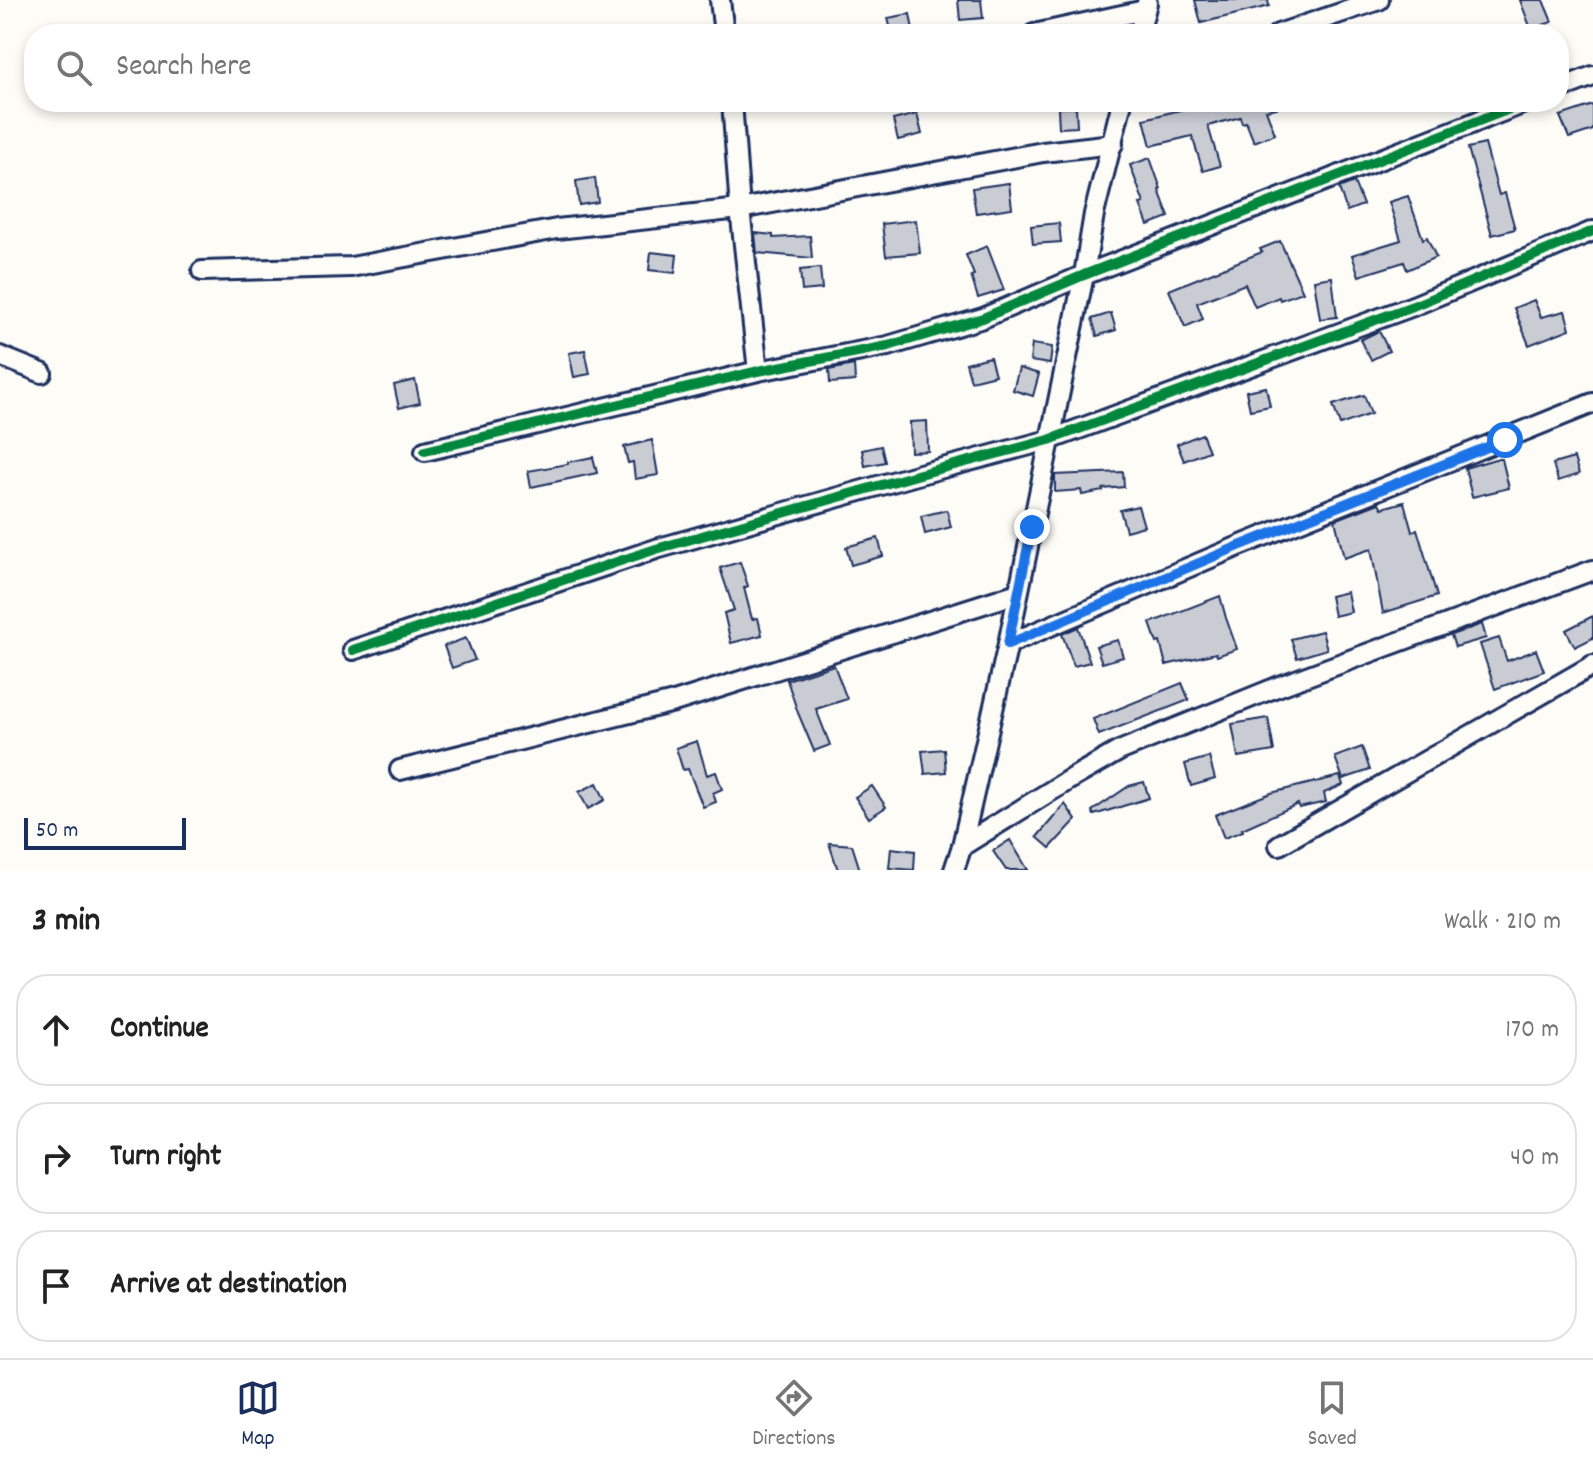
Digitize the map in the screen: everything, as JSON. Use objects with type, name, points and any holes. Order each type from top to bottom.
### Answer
[{"type":"street","points":[[720,0],[723,24]]},
{"type":"street","points":[[1308,24],[1379,0]]},
{"type":"street","points":[[1073,24],[1146,5]]},
{"type":"street","points":[[1569,85],[1593,76]]},
{"type":"street","points":[[733,112],[758,371]]},
{"type":"street","points":[[954,870],[1008,644],[1094,214],[1120,112]]},
{"type":"street","points":[[425,451],[758,371],[902,342],[983,318],[1084,275],[1501,112]]},
{"type":"street","points":[[202,271],[351,267],[557,229],[740,209],[1043,152],[1113,144]]},
{"type":"street","points":[[353,650],[656,549],[1049,440],[1413,306],[1593,231]]},
{"type":"street","points":[[0,356],[42,373]]},
{"type":"street","points":[[1008,644],[1239,546],[1593,403]]},
{"type":"street","points":[[962,846],[1119,751],[1277,687],[1593,570]]},
{"type":"street","points":[[400,770],[674,702],[1018,593]]},
{"type":"street","points":[[1279,845],[1593,665]]},
{"type":"building","points":[[958,0],[981,0],[983,18],[960,20]]},
{"type":"building","points":[[1195,0],[1268,0],[1269,6],[1201,23]]},
{"type":"building","points":[[1520,0],[1543,0],[1552,22],[1529,24]]},
{"type":"building","points":[[910,14],[912,24],[890,24],[888,18]]},
{"type":"building","points":[[1593,105],[1593,130],[1569,138],[1560,116]]},
{"type":"building","points":[[1058,112],[1076,112],[1077,127],[1059,128]]},
{"type":"building","points":[[1172,112],[1267,112],[1275,134],[1254,142],[1246,122],[1242,123],[1240,117],[1208,126],[1220,166],[1203,171],[1192,136],[1151,146],[1144,119]]},
{"type":"building","points":[[917,114],[922,134],[898,140],[893,120]]},
{"type":"building","points":[[1485,144],[1499,195],[1505,193],[1515,229],[1492,235],[1468,148]]},
{"type":"building","points":[[1150,158],[1169,217],[1148,225],[1140,204],[1144,203],[1130,165]]},
{"type":"building","points":[[595,178],[598,202],[579,205],[576,181]]},
{"type":"building","points":[[1354,182],[1363,205],[1347,211],[1339,188]]},
{"type":"building","points":[[1009,183],[1012,208],[976,213],[972,188]]},
{"type":"building","points":[[1408,196],[1423,239],[1427,237],[1436,257],[1407,270],[1404,262],[1359,276],[1352,255],[1401,240],[1389,202]]},
{"type":"building","points":[[916,220],[920,253],[886,256],[882,224]]},
{"type":"building","points":[[1059,223],[1061,242],[1033,244],[1031,226]]},
{"type":"building","points":[[755,233],[773,235],[773,238],[810,236],[812,258],[757,253]]},
{"type":"building","points":[[1280,241],[1303,292],[1255,307],[1245,284],[1197,303],[1203,319],[1185,327],[1169,290],[1262,252],[1260,249]]},
{"type":"building","points":[[987,246],[1004,290],[978,298],[966,255]]},
{"type":"building","points":[[651,252],[677,255],[675,273],[649,270]]},
{"type":"building","points":[[820,268],[822,289],[802,291],[800,270]]},
{"type":"building","points":[[1332,277],[1337,317],[1320,319],[1314,280]]},
{"type":"building","points":[[1534,300],[1541,317],[1565,311],[1570,329],[1529,345],[1514,308]]},
{"type":"building","points":[[1111,313],[1116,330],[1097,336],[1092,319]]},
{"type":"building","points":[[1379,331],[1389,351],[1371,360],[1360,340]]},
{"type":"building","points":[[1032,344],[1052,347],[1050,364],[1030,361]]},
{"type":"building","points":[[585,350],[590,374],[574,377],[569,353]]},
{"type":"building","points":[[990,357],[995,375],[971,381],[966,363]]},
{"type":"building","points":[[854,365],[855,381],[830,383],[829,370]]},
{"type":"building","points":[[1019,368],[1039,374],[1033,396],[1013,390]]},
{"type":"building","points":[[415,380],[420,403],[399,408],[394,385]]},
{"type":"building","points":[[1266,387],[1270,406],[1250,410],[1246,391]]},
{"type":"building","points":[[1364,395],[1371,414],[1340,425],[1333,405]]},
{"type":"building","points":[[927,421],[928,451],[911,452],[910,422]]},
{"type":"building","points":[[1202,434],[1209,451],[1184,461],[1177,444]]},
{"type":"building","points":[[652,440],[658,475],[635,479],[633,462],[628,463],[624,447]]},
{"type":"building","points":[[881,446],[885,462],[865,466],[862,450]]},
{"type":"building","points":[[593,457],[597,473],[531,487],[528,471]]},
{"type":"building","points":[[1574,458],[1579,474],[1558,481],[1553,464]]},
{"type":"building","points":[[1502,459],[1509,488],[1472,497],[1465,468]]},
{"type":"building","points":[[1123,472],[1124,487],[1082,495],[1081,490],[1055,492],[1055,475]]},
{"type":"building","points":[[1404,502],[1412,532],[1417,529],[1437,596],[1383,613],[1371,549],[1344,558],[1335,520],[1379,503],[1382,508]]},
{"type":"building","points":[[1138,506],[1144,526],[1126,531],[1120,510]]},
{"type":"building","points":[[947,510],[951,527],[925,534],[921,516]]},
{"type":"building","points":[[878,538],[883,556],[851,565],[846,547]]},
{"type":"building","points":[[740,562],[748,586],[744,588],[752,619],[758,618],[762,635],[731,643],[724,613],[734,610],[720,568]]},
{"type":"building","points":[[1347,592],[1351,612],[1334,616],[1330,596]]},
{"type":"building","points":[[1220,596],[1237,649],[1217,656],[1216,653],[1166,665],[1160,642],[1157,643],[1150,623]]},
{"type":"building","points":[[1593,616],[1593,638],[1575,647],[1566,630]]},
{"type":"building","points":[[1482,624],[1486,638],[1455,647],[1451,635]]},
{"type":"building","points":[[1078,627],[1090,662],[1074,666],[1062,634]]},
{"type":"building","points":[[1322,631],[1327,649],[1297,658],[1291,639]]},
{"type":"building","points":[[466,638],[475,660],[452,668],[444,646]]},
{"type":"building","points":[[1499,638],[1507,661],[1536,650],[1544,671],[1495,689],[1480,644]]},
{"type":"building","points":[[1118,640],[1123,657],[1102,663],[1096,646]]},
{"type":"building","points":[[834,665],[847,699],[816,709],[830,745],[814,751],[787,680]]},
{"type":"building","points":[[1182,683],[1189,700],[1099,735],[1093,719]]},
{"type":"building","points":[[1268,718],[1274,751],[1238,757],[1232,724]]},
{"type":"building","points":[[697,741],[707,775],[716,772],[722,789],[713,793],[716,802],[703,807],[688,769],[683,770],[676,748]]},
{"type":"building","points":[[1362,747],[1370,770],[1343,779],[1335,757]]},
{"type":"building","points":[[944,749],[946,772],[925,774],[922,751]]},
{"type":"building","points":[[1209,757],[1215,779],[1191,786],[1185,764]]},
{"type":"building","points":[[1340,776],[1343,785],[1324,793],[1326,802],[1299,808],[1298,804],[1224,838],[1215,815],[1271,793]]},
{"type":"building","points":[[1144,782],[1149,798],[1094,815],[1092,811],[1129,786]]},
{"type":"building","points":[[597,783],[605,800],[588,809],[579,792]]},
{"type":"building","points":[[872,786],[886,807],[869,818],[855,797]]},
{"type":"building","points":[[1065,804],[1076,820],[1050,848],[1037,837]]},
{"type":"building","points":[[1010,840],[1028,870],[1006,870],[993,851]]},
{"type":"building","points":[[829,843],[852,845],[860,870],[838,870]]},
{"type":"building","points":[[891,848],[915,851],[914,870],[889,868]]},
{"type":"cycle path","points":[[425,451],[758,371],[888,346],[983,318],[1084,275],[1501,112]]},
{"type":"cycle path","points":[[353,650],[656,549],[1049,440],[1413,306],[1593,231]]},
{"type":"route","points":[[1032,527],[1008,644],[1239,546],[1505,440]]}]
